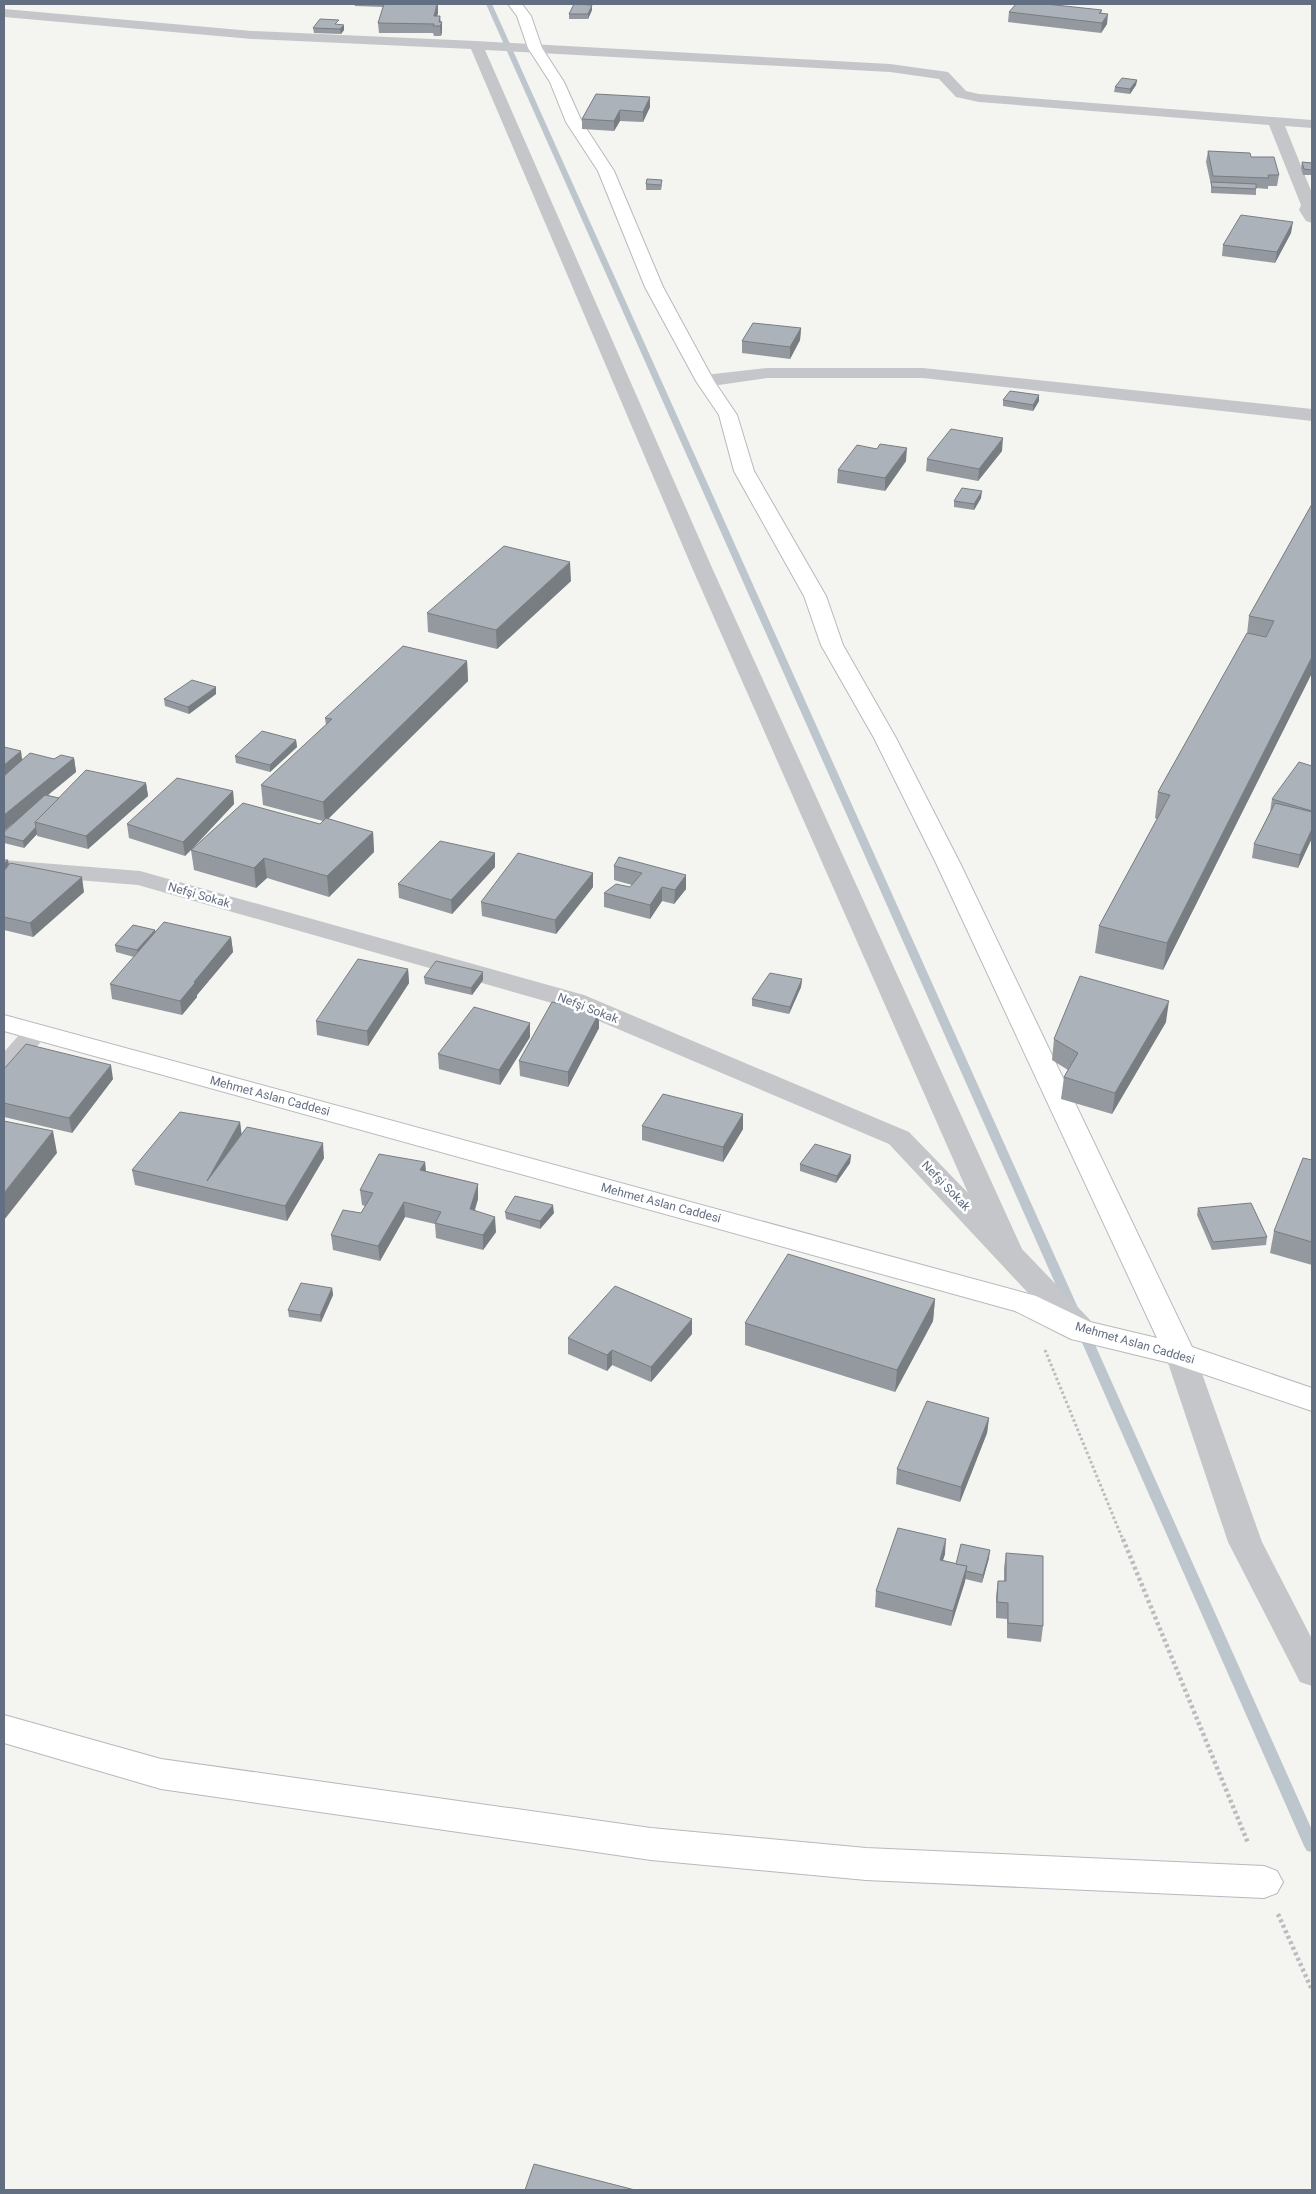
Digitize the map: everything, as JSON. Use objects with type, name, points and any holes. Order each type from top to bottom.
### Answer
[{"type":"street","points":[[515,4],[524,16],[535,48],[557,82],[574,122],[606,171],[654,286],[706,381],[728,415],[744,471],[780,532],[814,596],[832,646],[885,738],[948,863],[1180,1354],[1245,1542],[1312,1672]]},
{"type":"street","points":[[4,13],[252,35],[535,48],[890,68],[943,75],[961,94],[978,98],[1312,124]]},
{"type":"street","points":[[476,45],[703,570],[742,652],[1006,1249]]},
{"type":"street","points":[[1275,122],[1309,205],[1307,210],[1312,218]]},
{"type":"street","points":[[706,381],[766,373],[923,373],[1312,415]]},
{"type":"street","name":"Nefşi Sokak","points":[[4,867],[140,878],[575,1001],[899,1138],[1082,1331]]},
{"type":"street","name":"Mehmet Aslan Caddesi","points":[[4,1023],[1025,1303],[1082,1331],[1180,1354],[1312,1400]]},
{"type":"street","points":[[4,1068],[36,1032]]},
{"type":"street","points":[[4,1729],[160,1774],[651,1844],[866,1864],[1264,1882]]},
{"type":"path","points":[[1025,1303],[1264,1882],[1312,1990]]},
{"type":"building","points":[[384,4],[437,4],[434,16],[440,16],[439,22],[442,22],[440,26],[433,26],[434,24],[378,23]]},
{"type":"building","points":[[574,4],[592,5],[588,14],[569,14]]},
{"type":"building","points":[[1016,4],[1046,4],[1102,10],[1099,13],[1108,14],[1102,23],[1009,12]]},
{"type":"building","points":[[320,19],[339,20],[335,24],[344,25],[340,29],[313,28]]},
{"type":"building","points":[[1122,78],[1137,80],[1130,89],[1115,87]]},
{"type":"building","points":[[596,94],[650,97],[643,112],[620,110],[614,121],[582,119]]},
{"type":"building","points":[[1208,151],[1250,153],[1251,157],[1274,157],[1279,175],[1268,175],[1269,178],[1213,176]]},
{"type":"building","points":[[1302,162],[1312,163],[1312,170],[1304,169]]},
{"type":"building","points":[[647,179],[662,180],[661,185],[646,184]]},
{"type":"building","points":[[1211,182],[1256,184],[1256,189],[1212,187]]},
{"type":"building","points":[[1241,215],[1293,222],[1277,252],[1223,245]]},
{"type":"building","points":[[753,323],[801,328],[790,347],[742,341]]},
{"type":"building","points":[[1010,391],[1039,395],[1033,405],[1003,400]]},
{"type":"building","points":[[951,429],[1003,438],[979,469],[927,459]]},
{"type":"building","points":[[880,444],[907,448],[885,478],[838,470],[857,445],[877,449]]},
{"type":"building","points":[[962,488],[982,491],[974,504],[954,501]]},
{"type":"building","points":[[1312,504],[1312,657],[1167,943],[1099,926],[1170,795],[1158,792],[1247,633],[1266,637],[1274,621],[1249,616]]},
{"type":"building","points":[[504,546],[570,562],[496,630],[427,613]]},
{"type":"building","points":[[403,646],[467,661],[323,802],[261,785],[332,719],[325,718]]},
{"type":"building","points":[[192,680],[216,687],[188,707],[164,699]]},
{"type":"building","points":[[262,731],[296,740],[270,765],[235,756]]},
{"type":"building","points":[[4,747],[21,751],[4,765]]},
{"type":"building","points":[[30,753],[54,759],[61,755],[74,758],[4,815],[4,776]]},
{"type":"building","points":[[1299,762],[1312,766],[1312,811],[1272,799]]},
{"type":"building","points":[[86,770],[146,783],[86,836],[35,822]]},
{"type":"building","points":[[177,778],[233,791],[183,842],[127,824]]},
{"type":"building","points":[[45,795],[59,798],[35,822],[36,827],[23,841],[4,836],[4,832]]},
{"type":"building","points":[[243,803],[320,824],[326,818],[373,832],[327,876],[264,858],[254,868],[191,850]]},
{"type":"building","points":[[1275,803],[1312,812],[1312,829],[1300,855],[1254,844]]},
{"type":"building","points":[[440,841],[495,853],[451,900],[398,884]]},
{"type":"building","points":[[518,853],[593,873],[555,920],[481,902]]},
{"type":"building","points":[[619,857],[686,875],[675,890],[662,887],[650,905],[604,893],[616,884],[630,887],[642,873],[614,866]]},
{"type":"building","points":[[10,863],[82,877],[30,923],[4,917],[4,871]]},
{"type":"building","points":[[164,922],[231,937],[180,1001],[110,984]]},
{"type":"building","points":[[133,925],[155,930],[137,950],[115,945]]},
{"type":"building","points":[[358,959],[408,969],[367,1031],[316,1021]]},
{"type":"building","points":[[436,961],[483,972],[471,988],[424,977]]},
{"type":"building","points":[[770,973],[802,979],[790,1007],[752,999]]},
{"type":"building","points":[[1080,976],[1169,1001],[1115,1093],[1064,1077],[1078,1053],[1054,1039]]},
{"type":"building","points":[[552,1002],[599,1013],[568,1072],[519,1061]]},
{"type":"building","points":[[474,1007],[530,1023],[499,1070],[438,1054]]},
{"type":"building","points":[[26,1044],[111,1065],[69,1118],[4,1103],[4,1069]]},
{"type":"building","points":[[663,1094],[743,1114],[723,1147],[642,1126]]},
{"type":"building","points":[[180,1112],[240,1122],[207,1181],[247,1127],[323,1143],[285,1206],[132,1170]]},
{"type":"building","points":[[4,1121],[53,1131],[4,1193]]},
{"type":"building","points":[[815,1144],[851,1155],[837,1176],[800,1164]]},
{"type":"building","points":[[379,1154],[425,1162],[420,1170],[478,1184],[470,1209],[495,1217],[483,1235],[435,1223],[441,1212],[404,1202],[378,1246],[331,1235],[343,1210],[361,1213],[373,1193],[360,1190]]},
{"type":"building","points":[[1303,1158],[1312,1160],[1312,1242],[1274,1231]]},
{"type":"building","points":[[515,1196],[553,1205],[540,1221],[505,1212]]},
{"type":"building","points":[[1251,1203],[1267,1237],[1213,1242],[1198,1208]]},
{"type":"building","points":[[788,1254],[935,1299],[897,1370],[745,1323]]},
{"type":"building","points":[[301,1283],[332,1288],[320,1315],[288,1310]]},
{"type":"building","points":[[615,1286],[692,1319],[651,1367],[612,1350],[607,1355],[568,1338]]},
{"type":"building","points":[[927,1401],[989,1418],[961,1487],[897,1469]]},
{"type":"building","points":[[898,1528],[946,1539],[940,1560],[967,1566],[953,1611],[876,1591]]},
{"type":"building","points":[[961,1544],[990,1550],[983,1575],[966,1571],[967,1566],[956,1564]]},
{"type":"building","points":[[1006,1553],[1043,1556],[1043,1626],[1008,1623],[1008,1603],[997,1602],[998,1581],[1006,1581]]},
{"type":"building","points":[[534,2164],[635,2190],[525,2190]]},
{"type":"waterway","points":[[489,4],[1073,1310]]},
{"type":"waterway","points":[[1082,1329],[1312,1846]]}]
